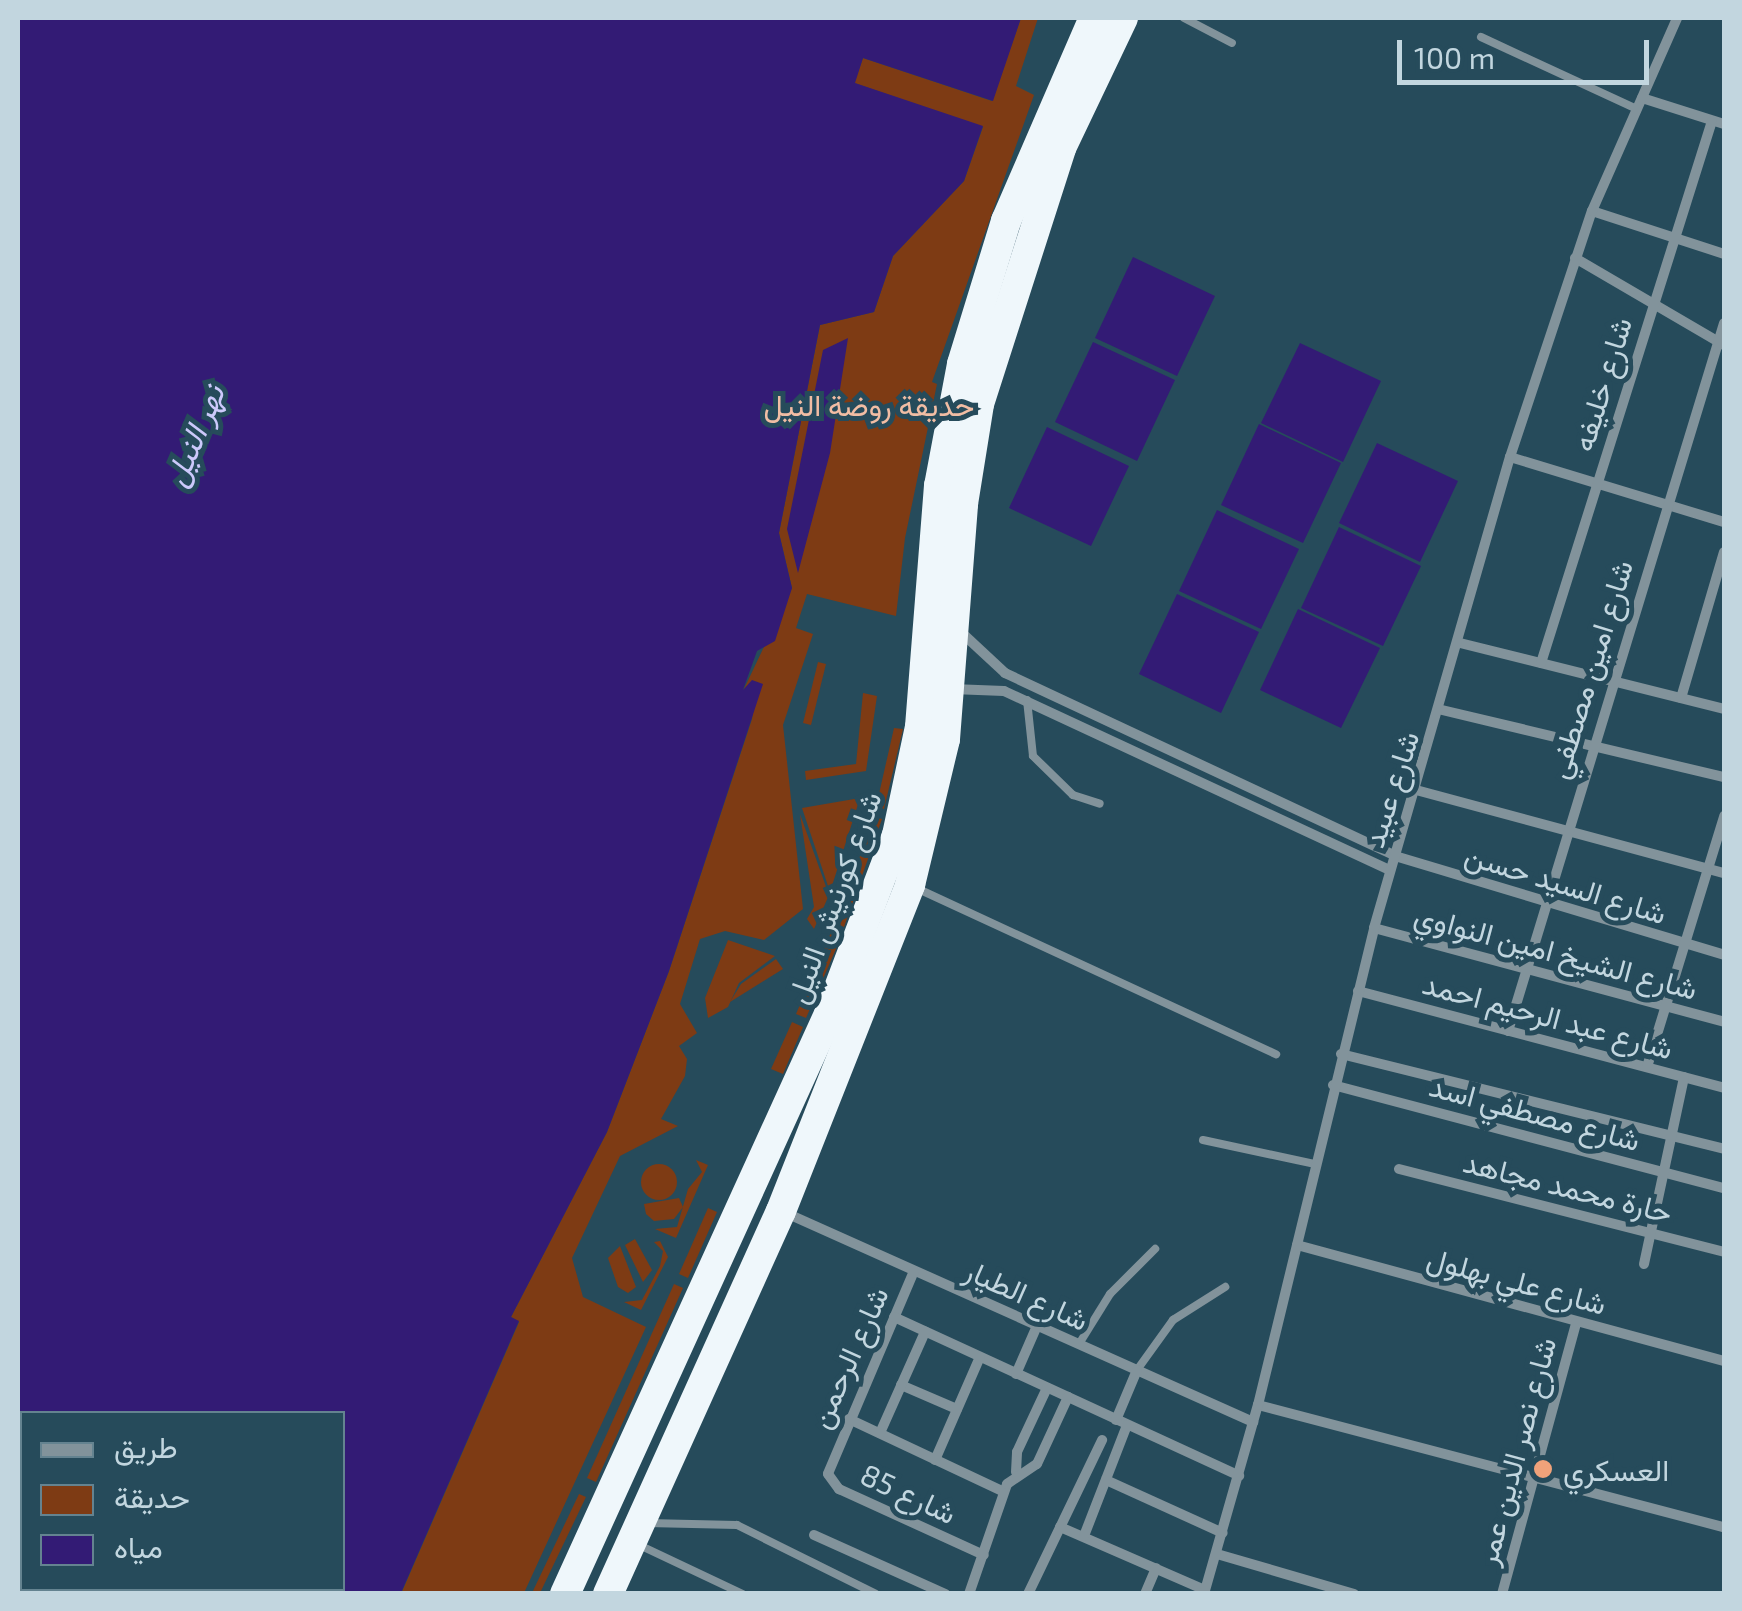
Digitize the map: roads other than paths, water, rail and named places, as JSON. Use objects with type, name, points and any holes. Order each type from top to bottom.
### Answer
[{"type":"highway","points":[[1072,60],[1077,18]]},
{"type":"highway","name":"شارع كورنيش النيل","points":[[565,1594],[829,1014],[897,835],[920,727],[939,486],[962,364],[1006,221],[1072,60],[1094,18]]},
{"type":"highway","name":"شارع كورنيش النيل","points":[[608,1594],[781,1211],[910,885],[951,689],[963,504],[992,355],[1060,148],[1123,18]]},
{"type":"highway","points":[[643,1428],[649,1446],[675,1445]]},
{"type":"highway","points":[[606,1507],[632,1508],[638,1532]]},
{"type":"street","name":"شارع عبيد","points":[[1205,1592],[1258,1405],[1374,928],[1442,710],[1510,457],[1592,211],[1677,18]]},
{"type":"street","points":[[1640,103],[1718,123]]},
{"type":"street","name":"شارع خليفه","points":[[1541,663],[1652,303],[1718,123]]},
{"type":"street","points":[[1592,211],[1724,254]]},
{"type":"street","points":[[1575,258],[1721,344]]},
{"type":"street","name":"شارع امين مصطفي","points":[[1508,1031],[1665,504],[1721,344],[1724,323]]},
{"type":"street","points":[[1510,457],[1724,522]]},
{"type":"street","points":[[1681,698],[1724,552]]},
{"type":"street","name":"شارع السيد حسن","points":[[956,624],[1005,673],[1395,856],[1544,906],[1724,956]]},
{"type":"street","points":[[1460,643],[1724,709]]},
{"type":"street","points":[[951,689],[987,686],[1026,700],[1390,870]]},
{"type":"street","points":[[1442,710],[1724,778]]},
{"type":"street","points":[[1416,790],[1724,874]]},
{"type":"street","points":[[1647,1068],[1724,816]]},
{"type":"street","name":"شارع الشيخ امين النواوي","points":[[1374,928],[1724,1022]]},
{"type":"street","name":"شارع عبد الرحيم احمد","points":[[1358,991],[1724,1088]]},
{"type":"street","points":[[1342,1054],[1724,1150]]},
{"type":"street","points":[[1644,1264],[1684,1077]]},
{"type":"street","name":"شارع مصطفي اسد","points":[[1333,1084],[1724,1188]]},
{"type":"street","name":"حارة محمد مجاهد","points":[[1398,1169],[1724,1252]]},
{"type":"street","name":"شارع الطيار","points":[[781,1211],[1253,1422]]},
{"type":"street","name":"شارع علي بهلول","points":[[1297,1245],[1724,1360]]},
{"type":"street","name":"شارع الرحمن","points":[[829,1464],[914,1271]]},
{"type":"street","points":[[894,1317],[1239,1476]]},
{"type":"street","name":"شارع نصر الدين عمر","points":[[1502,1594],[1576,1322]]},
{"type":"street","points":[[1016,1374],[1037,1326]]},
{"type":"street","points":[[880,1433],[925,1332]]},
{"type":"street","points":[[934,1460],[980,1357]]},
{"type":"street","points":[[1084,1536],[1106,1480],[1137,1370]]},
{"type":"street","points":[[901,1386],[957,1409]]},
{"type":"street","points":[[968,1594],[1004,1492],[1016,1472],[1017,1452],[1046,1388]]},
{"type":"street","points":[[1016,1472],[1037,1464],[1068,1398]]},
{"type":"street","points":[[1258,1405],[1724,1527]]},
{"type":"street","points":[[849,1418],[1004,1492]]},
{"type":"street","points":[[1028,1594],[1102,1440]]},
{"type":"street","name":"شارع 85","points":[[829,1464],[839,1489],[984,1555]]},
{"type":"street","points":[[1106,1480],[1223,1533]]},
{"type":"street","points":[[1060,1526],[1205,1592]]},
{"type":"street","points":[[814,1535],[945,1594]]},
{"type":"street","points":[[1218,1554],[1354,1594]]},
{"type":"street","points":[[1145,1594],[1156,1568]]},
{"type":"lane","points":[[1184,18],[1232,42]]},
{"type":"lane","points":[[1480,36],[1640,103]]},
{"type":"lane","points":[[1026,700],[1025,729],[1034,756],[1061,787],[1100,804]]},
{"type":"lane","points":[[910,885],[1276,1054]]},
{"type":"lane","points":[[1203,1140],[1315,1164]]},
{"type":"lane","points":[[1079,1344],[1110,1294],[1155,1249]]},
{"type":"lane","points":[[1137,1370],[1173,1320],[1225,1288]]},
{"type":"lane","points":[[638,1532],[737,1525],[876,1594]]},
{"type":"lane","points":[[638,1532],[743,1594]]},
{"type":"water","name":"نهر النيل","points":[[18,18],[1021,18],[993,101],[863,58],[855,83],[983,126],[964,181],[893,256],[874,312],[820,325],[779,533],[792,588],[775,641],[757,651],[743,690],[752,680],[763,684],[669,971],[607,1132],[511,1317],[519,1321],[401,1593],[18,1593]]},
{"type":"water","points":[[1133,257],[1215,296],[1177,376],[1095,338]]},
{"type":"water","points":[[848,338],[830,453],[798,573],[787,529],[823,350]]},
{"type":"water","points":[[1093,342],[1175,380],[1137,461],[1055,422]]},
{"type":"water","points":[[1300,343],[1381,381],[1343,462],[1261,423]]},
{"type":"water","points":[[1259,424],[1341,463],[1303,543],[1221,505]]},
{"type":"water","points":[[1047,427],[1129,466],[1091,546],[1009,508]]},
{"type":"water","points":[[1377,443],[1458,481],[1420,562],[1339,523]]},
{"type":"water","points":[[1217,510],[1299,549],[1261,629],[1179,591]]},
{"type":"water","points":[[1339,527],[1421,566],[1383,646],[1301,608]]},
{"type":"water","points":[[1177,594],[1259,632],[1221,713],[1139,674]]},
{"type":"water","points":[[1298,609],[1380,648],[1341,728],[1260,690]]},
{"type":"place","name":"العسكري","points":[[1543,1469]]},
{"type":"park label","name":"حديقة روضة النيل","points":[[869,404]]}]
